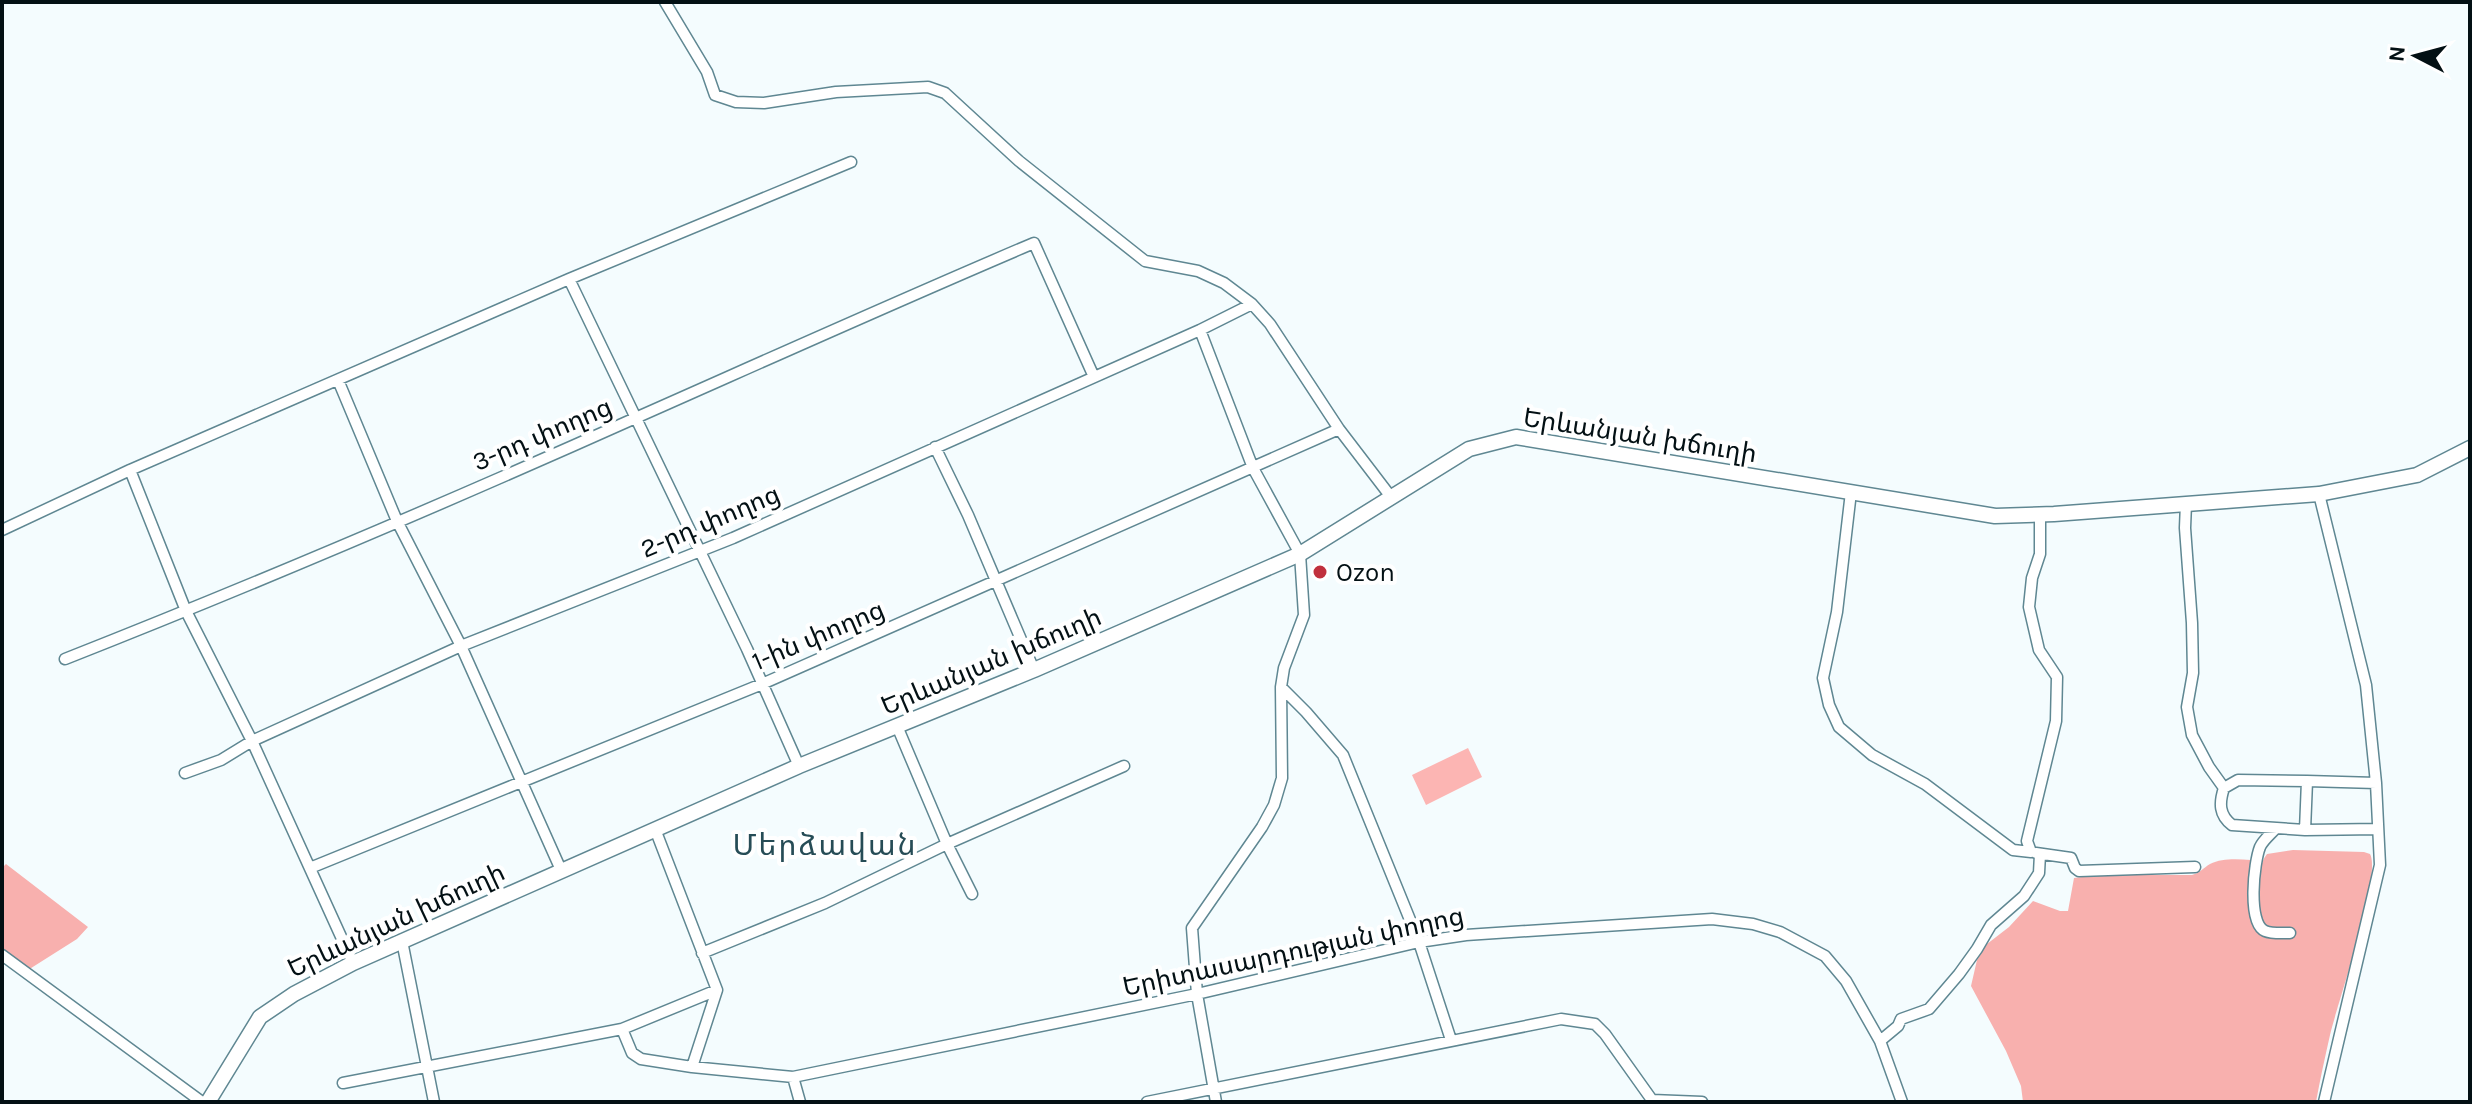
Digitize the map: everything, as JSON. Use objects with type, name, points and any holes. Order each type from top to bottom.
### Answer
[{"type":"main road","name":"Երևանյան խճուղի","points":[[208,1102],[260,1017],[294,994],[353,963],[799,766],[1034,670],[1300,554],[1469,449],[1516,437],[1995,516],[2319,494],[2417,475],[2470,448]]},
{"type":"street","points":[[665,2],[707,72],[715,95],[736,102],[764,103],[836,92],[928,87],[945,93],[1019,161],[1145,261],[1198,271],[1224,283],[1252,304],[1270,324],[1339,429],[1391,497]]},
{"type":"street","points":[[2,530],[130,470],[569,279],[851,162]]},
{"type":"street","name":"3-րդ փողոց","points":[[65,659],[397,521],[1034,243],[1094,377]]},
{"type":"street","points":[[569,279],[799,766]]},
{"type":"street","name":"2-րդ փողոց","points":[[185,773],[221,760],[252,741],[461,646],[699,552],[1200,330],[1252,304]]},
{"type":"street","points":[[1200,330],[1253,468],[1300,554],[1304,615],[1284,668],[1281,687],[1282,778],[1274,805],[1192,928],[1197,994],[1216,1102]]},
{"type":"street","points":[[338,380],[397,521],[461,646],[561,870]]},
{"type":"street","name":"1-ին փողոց","points":[[310,868],[762,684],[1339,429]]},
{"type":"street","points":[[935,447],[1034,670]]},
{"type":"street","points":[[130,470],[186,611],[252,741],[353,963]]},
{"type":"street","points":[[1851,492],[1837,612],[1823,678],[1829,705],[1839,727],[1872,755],[1925,784],[2013,850],[2071,858],[2079,871],[2195,867]]},
{"type":"street","points":[[2319,494],[2366,685],[2380,865],[2324,1102]]},
{"type":"street","points":[[2186,503],[2193,673],[2187,707],[2192,735],[2224,788],[2221,812],[2232,825],[2305,830],[2378,829]]},
{"type":"street","points":[[1880,1041],[1898,1026],[1901,1019],[1929,1009],[1977,949],[1991,925],[2024,896],[2039,873],[2036,853],[2027,841],[2056,721],[2057,677],[2039,650],[2029,607],[2032,578],[2040,554],[2040,514]]},
{"type":"street","points":[[1281,687],[1343,755],[1419,942],[1451,1040]]},
{"type":"street","points":[[897,726],[947,844],[972,894]]},
{"type":"street","points":[[702,953],[825,903],[947,844],[1124,766]]},
{"type":"street","points":[[2224,788],[2238,780],[2376,783]]},
{"type":"street","points":[[2305,830],[2307,781]]},
{"type":"street","points":[[2276,828],[2261,846],[2253,907],[2258,926],[2266,932],[2290,933]]},
{"type":"street","points":[[655,829],[717,990],[692,1067]]},
{"type":"street","name":"Երիտասարդության փողոց","points":[[622,1029],[632,1053],[641,1059],[793,1077],[1197,994],[1419,942],[1466,935],[1712,919],[1753,924],[1780,932],[1825,956],[1846,981],[1880,1041],[1902,1102]]},
{"type":"street","points":[[402,941],[434,1102]]},
{"type":"street","points":[[2,955],[202,1102]]},
{"type":"street","points":[[343,1083],[622,1029],[717,990]]},
{"type":"street","points":[[1147,1102],[1561,1019],[1595,1024],[1651,1101],[1702,1102]]},
{"type":"street","points":[[793,1077],[800,1102]]},
{"type":"shaded area","points":[[1468,748],[1482,777],[1426,805],[1412,775]]},
{"type":"shaded area","points":[[2293,850],[2364,852],[2370,854],[2372,867],[2364,913],[2330,1035],[2316,1102],[2023,1102],[2021,1086],[2006,1051],[1971,986],[1977,960],[1987,944],[2009,927],[2033,901],[2068,911],[2074,878],[2192,875],[2220,861],[2251,860],[2255,922],[2267,927],[2257,901],[2259,870],[2267,854]]},
{"type":"shaded area","points":[[6,864],[88,927],[77,939],[28,970],[2,951],[2,868]]},
{"type":"place","name":"Ozon","points":[[1320,572]]},
{"type":"district","name":"Մերձավան","points":[[825,845]]}]
